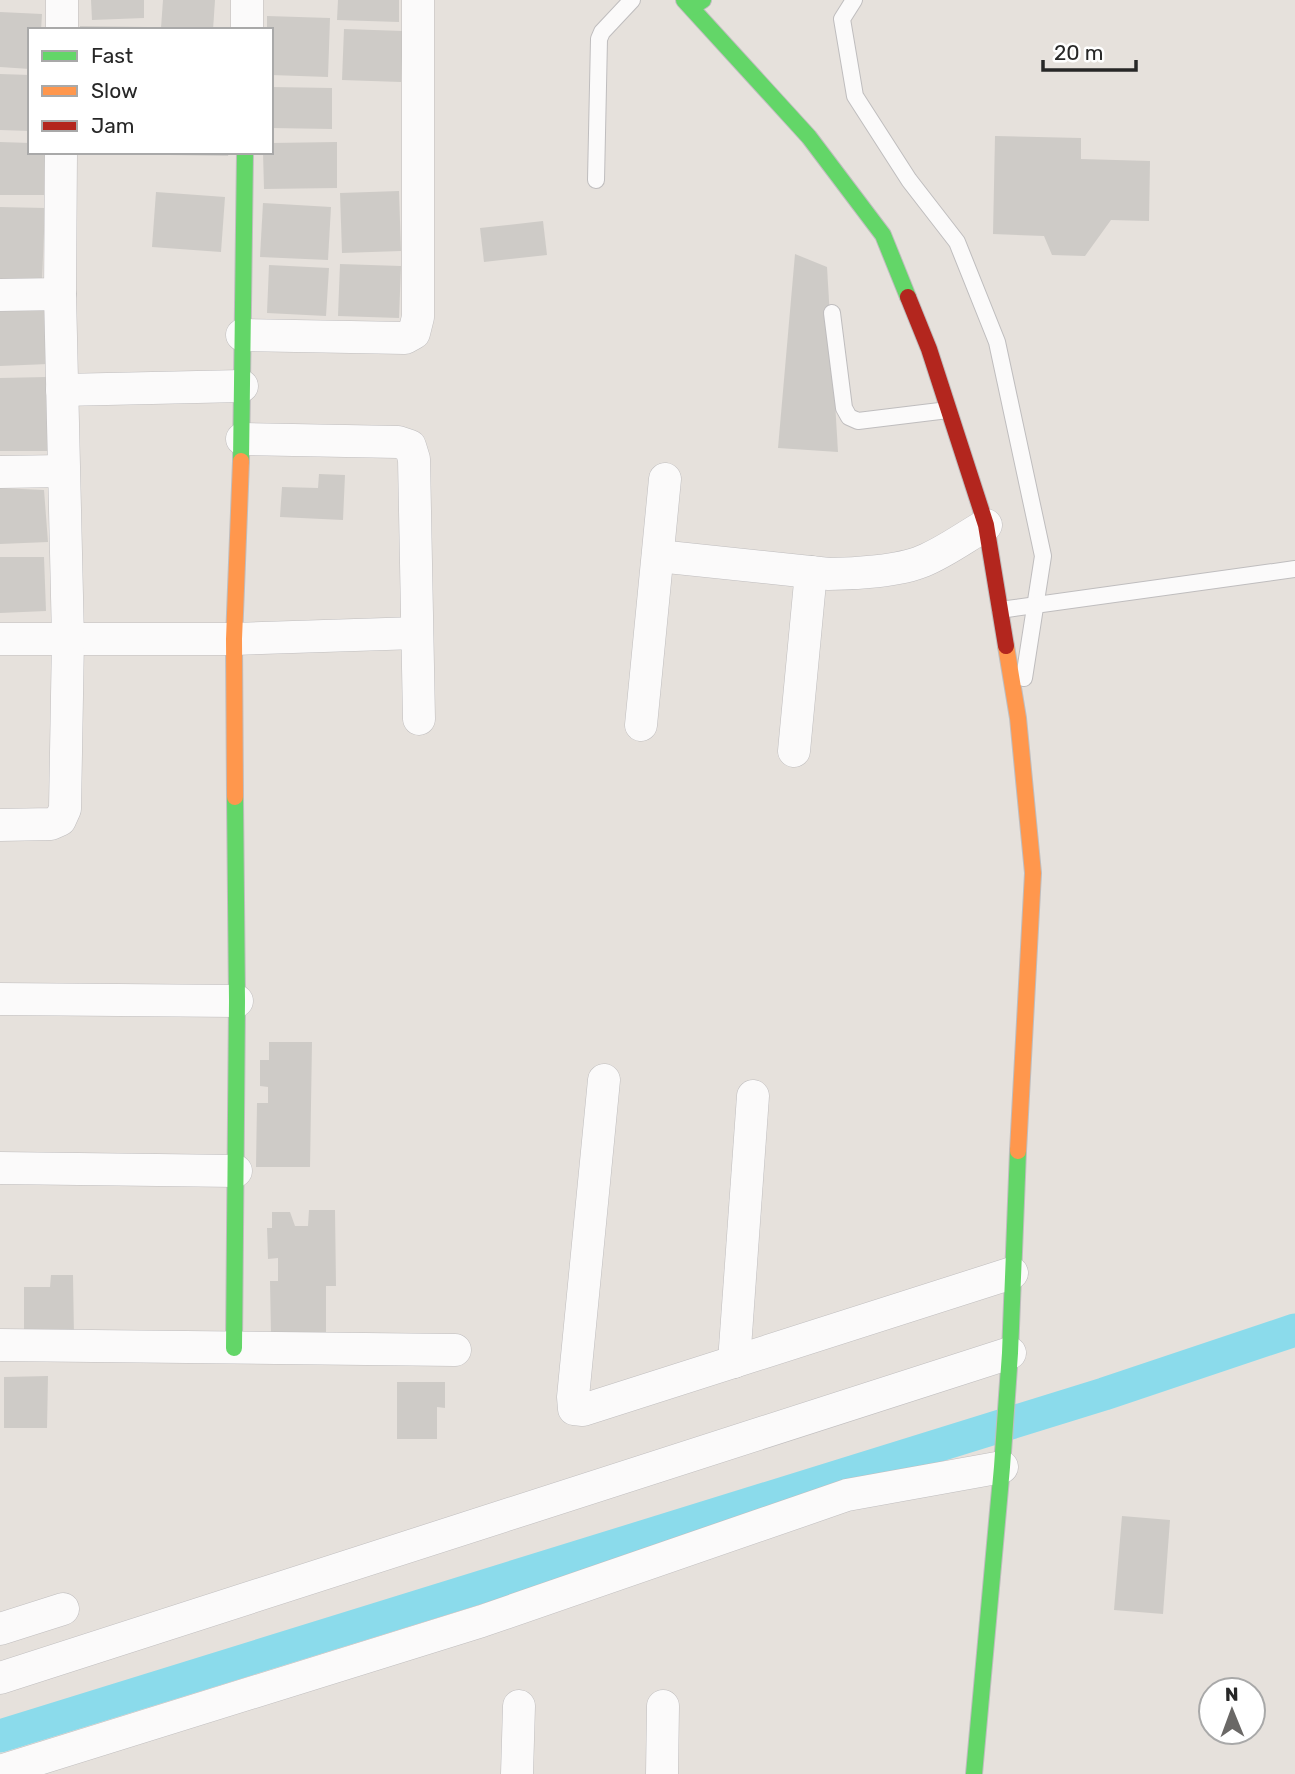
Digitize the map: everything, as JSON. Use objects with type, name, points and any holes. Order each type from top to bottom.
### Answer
[{"type":"main road","points":[[693,2],[809,137],[883,235],[929,349],[986,525],[1018,718],[1033,873],[1009,1362],[974,1774]]},
{"type":"main road","points":[[234,1348],[237,1002],[234,639],[242,439],[245,154]]},
{"type":"street","points":[[62,0],[62,28]]},
{"type":"street","points":[[247,0],[247,28]]},
{"type":"street","points":[[242,335],[405,338],[414,333],[418,317],[418,0]]},
{"type":"street","points":[[0,825],[51,824],[60,820],[65,809],[68,639],[60,293],[61,154]]},
{"type":"street","points":[[0,295],[60,293]]},
{"type":"street","points":[[62,390],[242,386]]},
{"type":"street","points":[[242,439],[398,442],[410,446],[414,459],[419,719]]},
{"type":"street","points":[[0,472],[63,471]]},
{"type":"street","points":[[642,725],[665,479]]},
{"type":"street","points":[[658,556],[847,574],[915,564],[986,525]]},
{"type":"street","points":[[794,751],[811,572]]},
{"type":"street","points":[[0,639],[234,639],[417,634]]},
{"type":"street","points":[[0,999],[237,1002]]},
{"type":"street","points":[[604,1080],[572,1397],[574,1409],[583,1410],[1012,1273]]},
{"type":"street","points":[[734,1362],[754,1096]]},
{"type":"street","points":[[0,1168],[236,1171]]},
{"type":"street","points":[[0,1345],[454,1350]]},
{"type":"street","points":[[0,1678],[1009,1362]]},
{"type":"street","points":[[0,1772],[482,1621],[848,1495],[1002,1462]]},
{"type":"street","points":[[0,1629],[63,1609]]},
{"type":"street","points":[[517,1774],[519,1706]]},
{"type":"street","points":[[662,1774],[663,1706]]},
{"type":"lane","points":[[596,180],[599,39],[602,32],[632,0]]},
{"type":"lane","points":[[854,0],[842,19],[855,96],[909,180],[957,242],[997,342],[1043,556],[1018,718]]},
{"type":"lane","points":[[832,313],[844,408],[849,417],[858,421],[948,410]]},
{"type":"lane","points":[[1000,610],[1295,569]]},
{"type":"building","points":[[91,0],[144,0],[144,18],[92,20]]},
{"type":"building","points":[[163,0],[215,0],[213,28],[161,28]]},
{"type":"building","points":[[338,0],[399,0],[399,22],[337,20]]},
{"type":"building","points":[[0,12],[42,14],[41,28],[28,28],[28,69],[0,67]]},
{"type":"building","points":[[267,16],[330,18],[328,77],[273,75],[273,28],[267,28]]},
{"type":"building","points":[[80,26],[148,27],[148,28]]},
{"type":"building","points":[[344,29],[403,31],[401,82],[342,80]]},
{"type":"building","points":[[0,74],[28,75],[28,131],[0,130]]},
{"type":"building","points":[[273,87],[332,88],[332,129],[273,128]]},
{"type":"building","points":[[995,136],[1081,138],[1081,159],[1150,161],[1149,221],[1111,220],[1085,256],[1052,255],[1044,236],[993,234]]},
{"type":"building","points":[[0,142],[28,143],[28,154],[45,154],[44,195],[0,195]]},
{"type":"building","points":[[337,142],[337,188],[264,189],[263,154],[273,154],[273,143]]},
{"type":"building","points":[[170,154],[228,154],[228,156]]},
{"type":"building","points":[[399,191],[401,251],[342,253],[340,193]]},
{"type":"building","points":[[156,192],[225,197],[221,252],[152,247]]},
{"type":"building","points":[[263,203],[331,207],[328,260],[260,257]]},
{"type":"building","points":[[0,207],[45,208],[42,281],[0,280]]},
{"type":"building","points":[[543,221],[547,255],[484,262],[480,228]]},
{"type":"building","points":[[795,254],[827,267],[838,452],[778,448]]},
{"type":"building","points":[[340,264],[401,266],[399,318],[338,316]]},
{"type":"building","points":[[269,265],[329,268],[326,316],[267,313]]},
{"type":"building","points":[[46,306],[48,364],[0,366],[0,307]]},
{"type":"building","points":[[46,377],[49,451],[0,451],[0,378]]},
{"type":"building","points":[[319,474],[345,475],[343,520],[280,517],[282,487],[318,488]]},
{"type":"building","points":[[0,488],[44,490],[48,542],[0,544]]},
{"type":"building","points":[[0,557],[44,557],[46,611],[0,613]]},
{"type":"building","points":[[269,1042],[312,1042],[310,1167],[256,1167],[257,1103],[268,1103],[268,1087],[260,1086],[260,1060],[269,1060]]},
{"type":"building","points":[[309,1210],[335,1210],[336,1286],[326,1286],[326,1334],[271,1334],[270,1281],[278,1281],[278,1258],[268,1259],[267,1228],[272,1228],[272,1212],[290,1212],[295,1226],[308,1226]]},
{"type":"building","points":[[51,1275],[73,1275],[74,1337],[24,1337],[24,1287],[50,1287]]},
{"type":"building","points":[[48,1376],[47,1428],[4,1428],[4,1377]]},
{"type":"building","points":[[397,1382],[445,1382],[445,1408],[437,1407],[437,1439],[397,1439]]},
{"type":"building","points":[[1122,1516],[1170,1520],[1163,1614],[1114,1610]]},
{"type":"waterway","points":[[0,1736],[1104,1394],[1295,1330]]},
{"type":"traffic: fast","points":[[684,0],[809,137],[883,235],[908,297]]},
{"type":"traffic: fast","points":[[692,7],[703,0]]},
{"type":"traffic: fast","points":[[241,461],[245,154]]},
{"type":"traffic: fast","points":[[234,1348],[237,1001],[235,797]]},
{"type":"traffic: fast","points":[[974,1774],[1002,1467],[1010,1353],[1018,1151]]},
{"type":"traffic: slow","points":[[235,797],[234,639],[241,461]]},
{"type":"traffic: slow","points":[[1006,646],[1018,718],[1033,873],[1018,1151]]},
{"type":"traffic: jam","points":[[908,297],[929,349],[986,525],[1006,646]]}]
